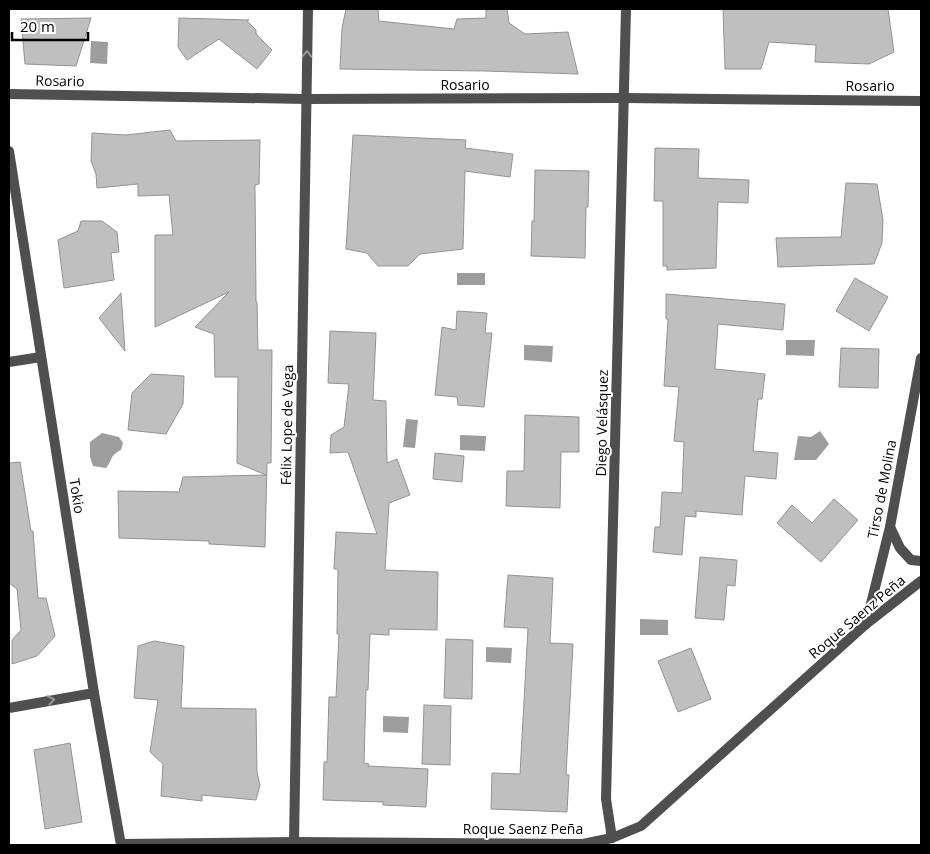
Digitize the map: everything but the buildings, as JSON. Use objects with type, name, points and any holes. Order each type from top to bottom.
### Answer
[{"type":"street","name":"Félix Lope de Vega","points":[[294,842],[308,9]]},
{"type":"street","name":"Diego Velásquez","points":[[612,838],[606,800],[626,9]]},
{"type":"street","name":"Rosario","points":[[9,94],[307,99],[624,98],[921,101]]},
{"type":"street","name":"Tokio","points":[[9,151],[94,693],[121,845]]},
{"type":"street","points":[[9,362],[41,357]]},
{"type":"street","name":"Tirso de Molina","points":[[866,624],[890,527],[921,358]]},
{"type":"street","points":[[890,527],[900,548],[912,560],[921,561]]},
{"type":"street","name":"Roque Saenz Peña","points":[[121,845],[294,842],[584,844],[612,838],[641,826],[866,624],[921,581]]},
{"type":"street","points":[[9,708],[94,693]]},
{"type":"shaded area","points":[[91,41],[108,42],[107,64],[90,63]]},
{"type":"shaded area","points":[[457,273],[485,273],[485,285],[457,285]]},
{"type":"shaded area","points":[[786,340],[815,340],[814,356],[786,355]]},
{"type":"shaded area","points":[[524,345],[553,346],[552,362],[524,360]]},
{"type":"shaded area","points":[[406,419],[418,420],[415,448],[403,447]]},
{"type":"shaded area","points":[[820,431],[829,444],[816,460],[794,460],[798,436],[811,437]]},
{"type":"shaded area","points":[[102,433],[119,437],[123,443],[121,450],[113,456],[106,468],[93,466],[90,457],[90,442]]},
{"type":"shaded area","points":[[460,435],[486,436],[485,451],[460,450]]},
{"type":"shaded area","points":[[640,619],[668,620],[668,635],[640,635]]},
{"type":"shaded area","points":[[486,647],[512,648],[511,663],[486,662]]},
{"type":"shaded area","points":[[383,716],[409,717],[408,733],[383,732]]}]
